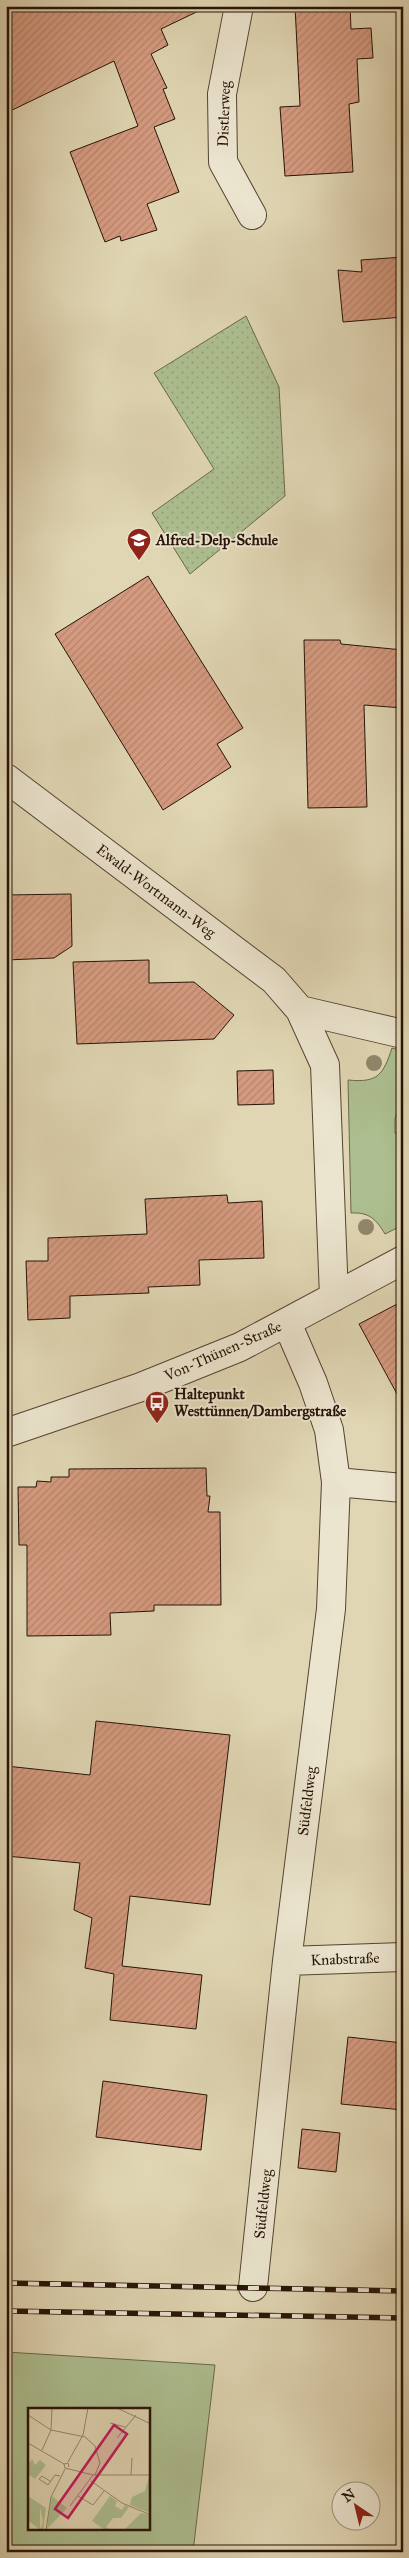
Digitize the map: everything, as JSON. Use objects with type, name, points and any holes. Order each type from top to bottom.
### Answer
[{"type":"street","name":"Distlerweg","points":[[239,6],[222,94],[223,162],[252,215]]},
{"type":"street","name":"Ewald-Wortmann-Weg","points":[[6,778],[274,980],[300,1010],[324,1065],[334,1297]]},
{"type":"street","points":[[300,1010],[403,1034]]},
{"type":"street","name":"Von-Thünen-Straße","points":[[6,1433],[141,1387],[240,1347],[403,1260]]},
{"type":"street","name":"Südfeldweg","points":[[253,2287],[287,1961],[331,1609],[336,1482],[329,1430],[313,1383],[287,1323]]},
{"type":"street","points":[[336,1482],[403,1488]]},
{"type":"street","name":"Knabstraße","points":[[287,1961],[403,1957]]},
{"type":"green space","points":[[246,316],[279,387],[285,496],[190,574],[152,513],[214,469],[154,373]]},
{"type":"green space","points":[[392,1048],[403,1051],[403,1103],[395,1118],[395,1133],[403,1133],[403,1225],[385,1234],[378,1224],[367,1215],[351,1213],[348,1080],[366,1080],[378,1075],[386,1065]]},
{"type":"green space","points":[[6,2352],[215,2365],[193,2552],[6,2552]]},
{"type":"building","points":[[23,6],[209,6],[161,29],[168,45],[151,54],[167,88],[163,89],[175,119],[154,127],[179,192],[147,204],[157,230],[121,241],[120,236],[105,242],[70,152],[138,126],[114,61],[6,113],[6,14]]},
{"type":"building","points":[[295,6],[350,6],[351,29],[371,28],[373,58],[357,59],[359,102],[349,104],[353,172],[285,176],[280,107],[300,106]]},
{"type":"building","points":[[403,257],[403,317],[343,322],[338,270],[362,272],[361,260]]},
{"type":"building","points":[[148,576],[243,728],[217,744],[231,767],[163,810],[55,634]]},
{"type":"building","points":[[304,640],[340,640],[341,644],[403,650],[403,708],[364,705],[367,807],[308,808]]},
{"type":"building","points":[[71,894],[72,946],[54,958],[6,960],[6,895]]},
{"type":"building","points":[[149,960],[149,983],[194,982],[234,1015],[214,1039],[77,1044],[73,962]]},
{"type":"building","points":[[273,1070],[274,1104],[238,1105],[237,1071]]},
{"type":"building","points":[[227,1195],[228,1203],[262,1201],[264,1258],[199,1260],[200,1285],[148,1287],[149,1293],[70,1296],[70,1318],[28,1320],[26,1261],[48,1261],[48,1238],[147,1234],[145,1199]]},
{"type":"building","points":[[403,1301],[403,1405],[359,1324]]},
{"type":"building","points":[[206,1468],[207,1496],[210,1496],[208,1512],[220,1512],[221,1605],[154,1605],[154,1611],[110,1613],[111,1635],[27,1636],[27,1545],[19,1545],[18,1487],[36,1487],[37,1481],[51,1482],[51,1477],[69,1477],[69,1469]]},
{"type":"building","points":[[96,1721],[230,1735],[210,1905],[130,1896],[122,1966],[202,1975],[196,2029],[110,2020],[114,1974],[85,1968],[92,1918],[74,1910],[80,1863],[6,1856],[6,1766],[90,1775]]},
{"type":"building","points":[[348,2037],[403,2043],[403,2110],[341,2104]]},
{"type":"building","points":[[103,2081],[207,2095],[201,2150],[96,2137]]},
{"type":"building","points":[[302,2129],[340,2133],[336,2172],[298,2168]]},
{"type":"railway","points":[[6,2283],[403,2291]]},
{"type":"railway","points":[[6,2311],[403,2318]]},
{"type":"place","name":"Alfred-Delp-Schule","points":[[139,561]]},
{"type":"place","name":"Haltepunkt Westtünnen/Dambergstraße","points":[[157,1424]]}]
